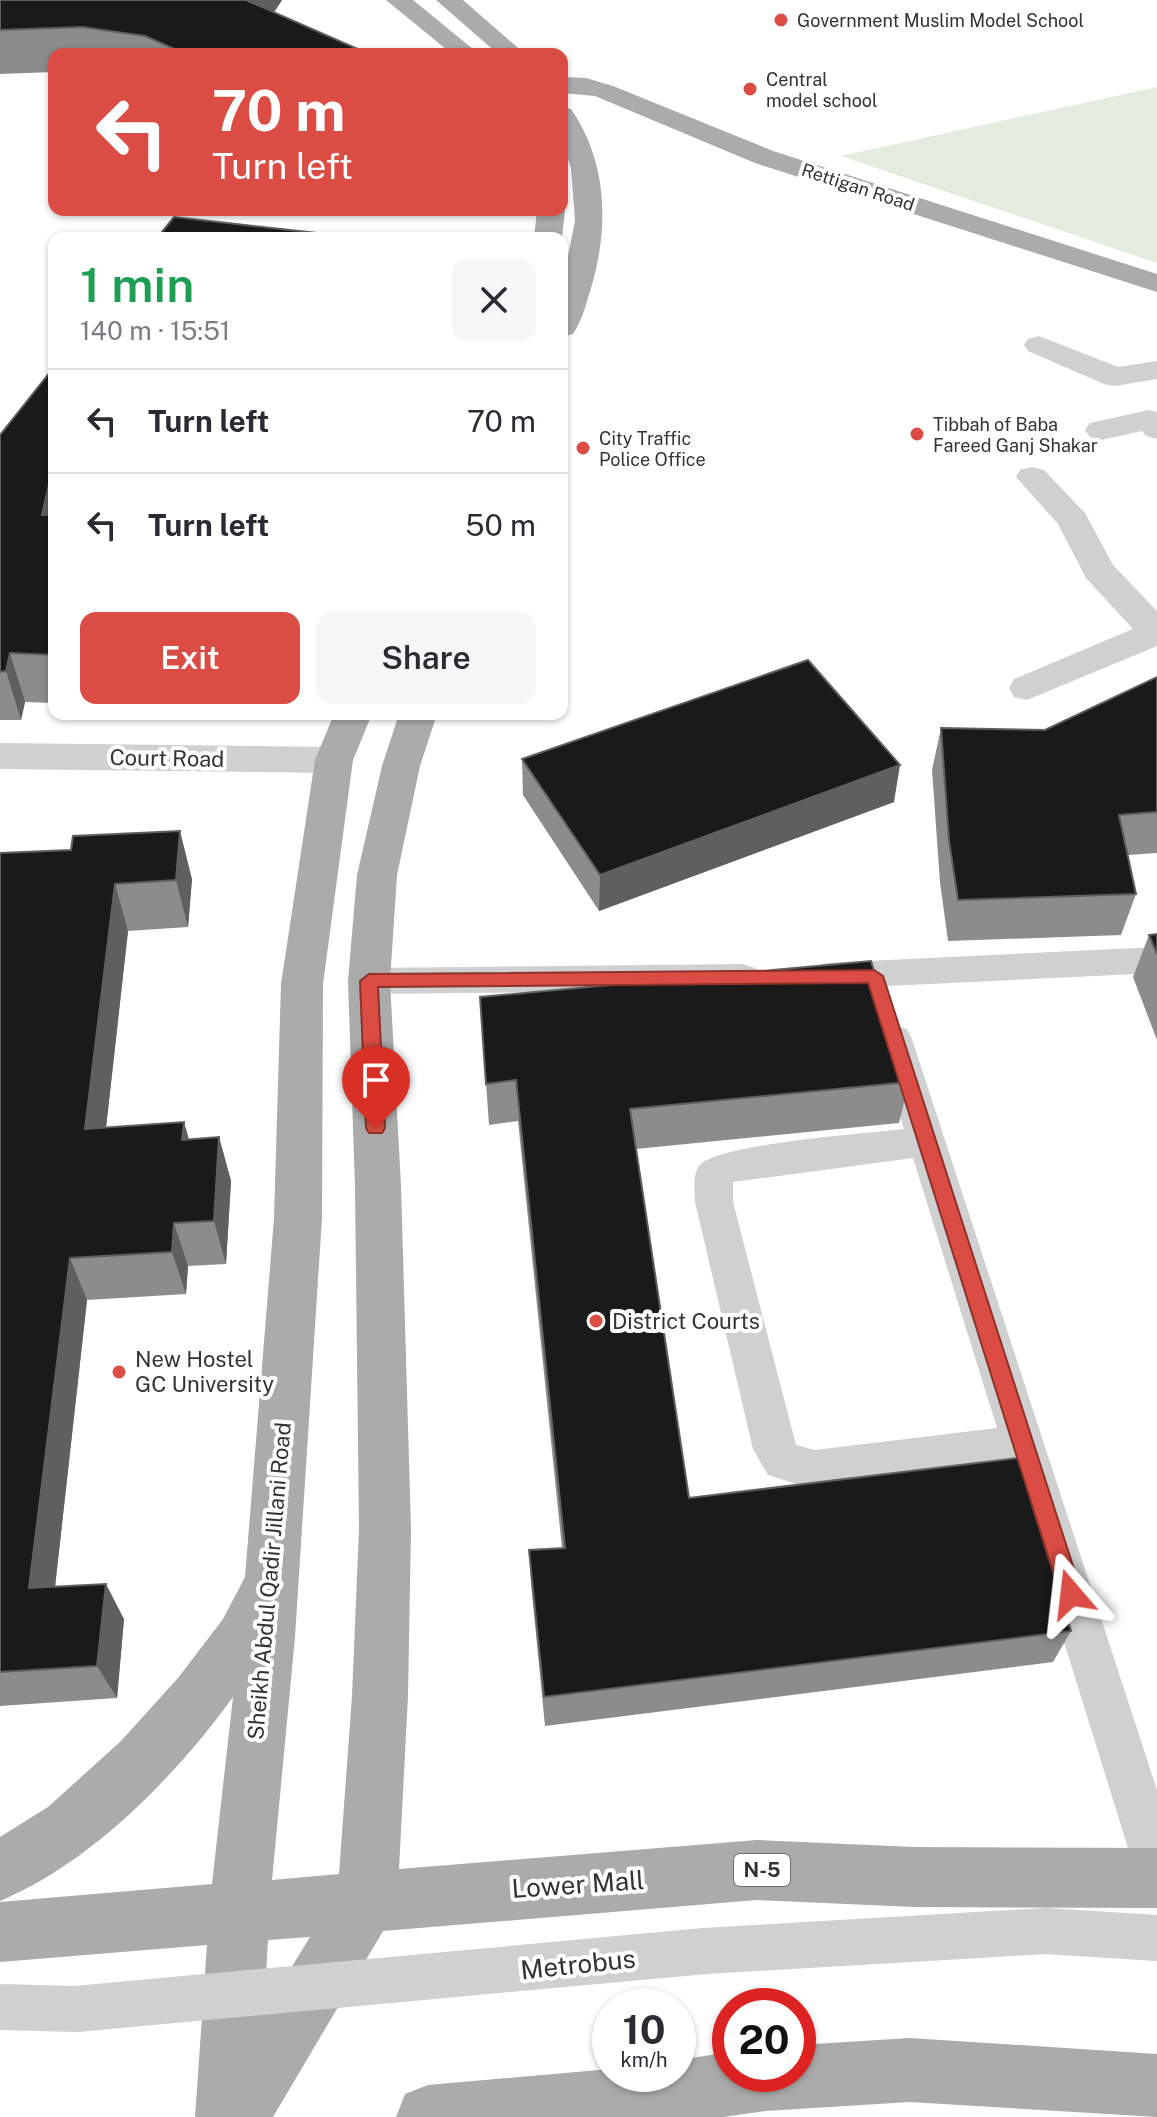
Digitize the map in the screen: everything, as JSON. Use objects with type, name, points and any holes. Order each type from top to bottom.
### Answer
[{"type":"main road","points":[[398,0],[459,48]]},
{"type":"main road","points":[[448,0],[506,48]]},
{"type":"main road","name":"Rettigan Road","points":[[568,85],[604,91],[764,157],[1157,283]]},
{"type":"main road","points":[[568,129],[583,164],[591,231],[568,308]]},
{"type":"main road","name":"Sheikh Abdul Qadir Jillani Road","points":[[227,2117],[239,1912],[271,1578],[298,1218],[302,984],[334,760],[351,720]]},
{"type":"main road","points":[[237,2117],[367,1900],[380,1696],[385,1529],[378,1186],[369,981],[377,875],[401,766],[416,720]]},
{"type":"main road","points":[[0,1871],[69,1828],[140,1762],[198,1698],[242,1638],[271,1578]]},
{"type":"main road","name":"Lower Mall","points":[[0,1932],[757,1870],[914,1877],[1157,1878]]},
{"type":"main road","points":[[428,2117],[606,2102],[766,2079],[910,2070],[1157,2086]]},
{"type":"street","points":[[1039,345],[1115,377],[1157,370]]},
{"type":"street","points":[[1115,377],[1118,388],[1153,424]]},
{"type":"street","points":[[1101,430],[1153,424]]},
{"type":"street","points":[[1027,688],[1157,632],[1098,570],[1073,520],[1032,477]]},
{"type":"street","name":"Court Road","points":[[0,756],[334,760]]},
{"type":"lane","points":[[369,981],[874,976],[1157,960]]},
{"type":"lane","points":[[874,976],[1157,1864]]},
{"type":"lane","points":[[927,1141],[729,1166],[714,1174],[714,1202],[774,1449],[783,1461],[815,1470],[1023,1444]]},
{"type":"lane","name":"Metrobus","points":[[0,2007],[76,2009],[705,1951],[1046,1931],[1157,1938]]},
{"type":"shaded area","points":[[1157,87],[1157,263],[841,156]]},
{"type":"building","points":[[0,0],[246,0],[355,48],[172,48],[145,36],[82,27],[0,30]]},
{"type":"building","points":[[174,217],[308,232],[162,232]]},
{"type":"building","points":[[48,375],[48,488],[42,515],[48,515],[48,655],[10,653],[6,671],[0,672],[0,435]]},
{"type":"building","points":[[808,660],[900,765],[600,875],[522,759]]},
{"type":"building","points":[[1157,677],[1157,812],[1119,815],[1136,894],[958,900],[949,841],[941,728],[1045,730]]},
{"type":"building","points":[[180,831],[176,880],[115,884],[85,1129],[184,1122],[182,1140],[219,1137],[214,1221],[174,1223],[172,1252],[70,1258],[29,1588],[106,1584],[97,1666],[0,1672],[0,853],[71,850],[73,836]]},
{"type":"building","points":[[1157,934],[1157,954],[1149,935]]},
{"type":"building","name":"District Courts","points":[[871,961],[909,1082],[630,1109],[689,1498],[1018,1458],[1071,1631],[544,1697],[529,1550],[565,1548],[516,1080],[486,1084],[480,997]]},
{"type":"place","name":"Government Muslim Model School","points":[[781,20]]},
{"type":"place","name":"Central model school","points":[[750,89]]},
{"type":"place","name":"Tibbah of Baba Fareed Ganj Shakar","points":[[917,434]]},
{"type":"place","name":"City Traffic Police Office","points":[[583,448]]},
{"type":"place","name":"District Courts","points":[[596,1321]]},
{"type":"place","name":"New Hostel GC University","points":[[119,1372]]},
{"type":"route","points":[[376,1128],[369,981],[874,976],[1071,1594]]}]
